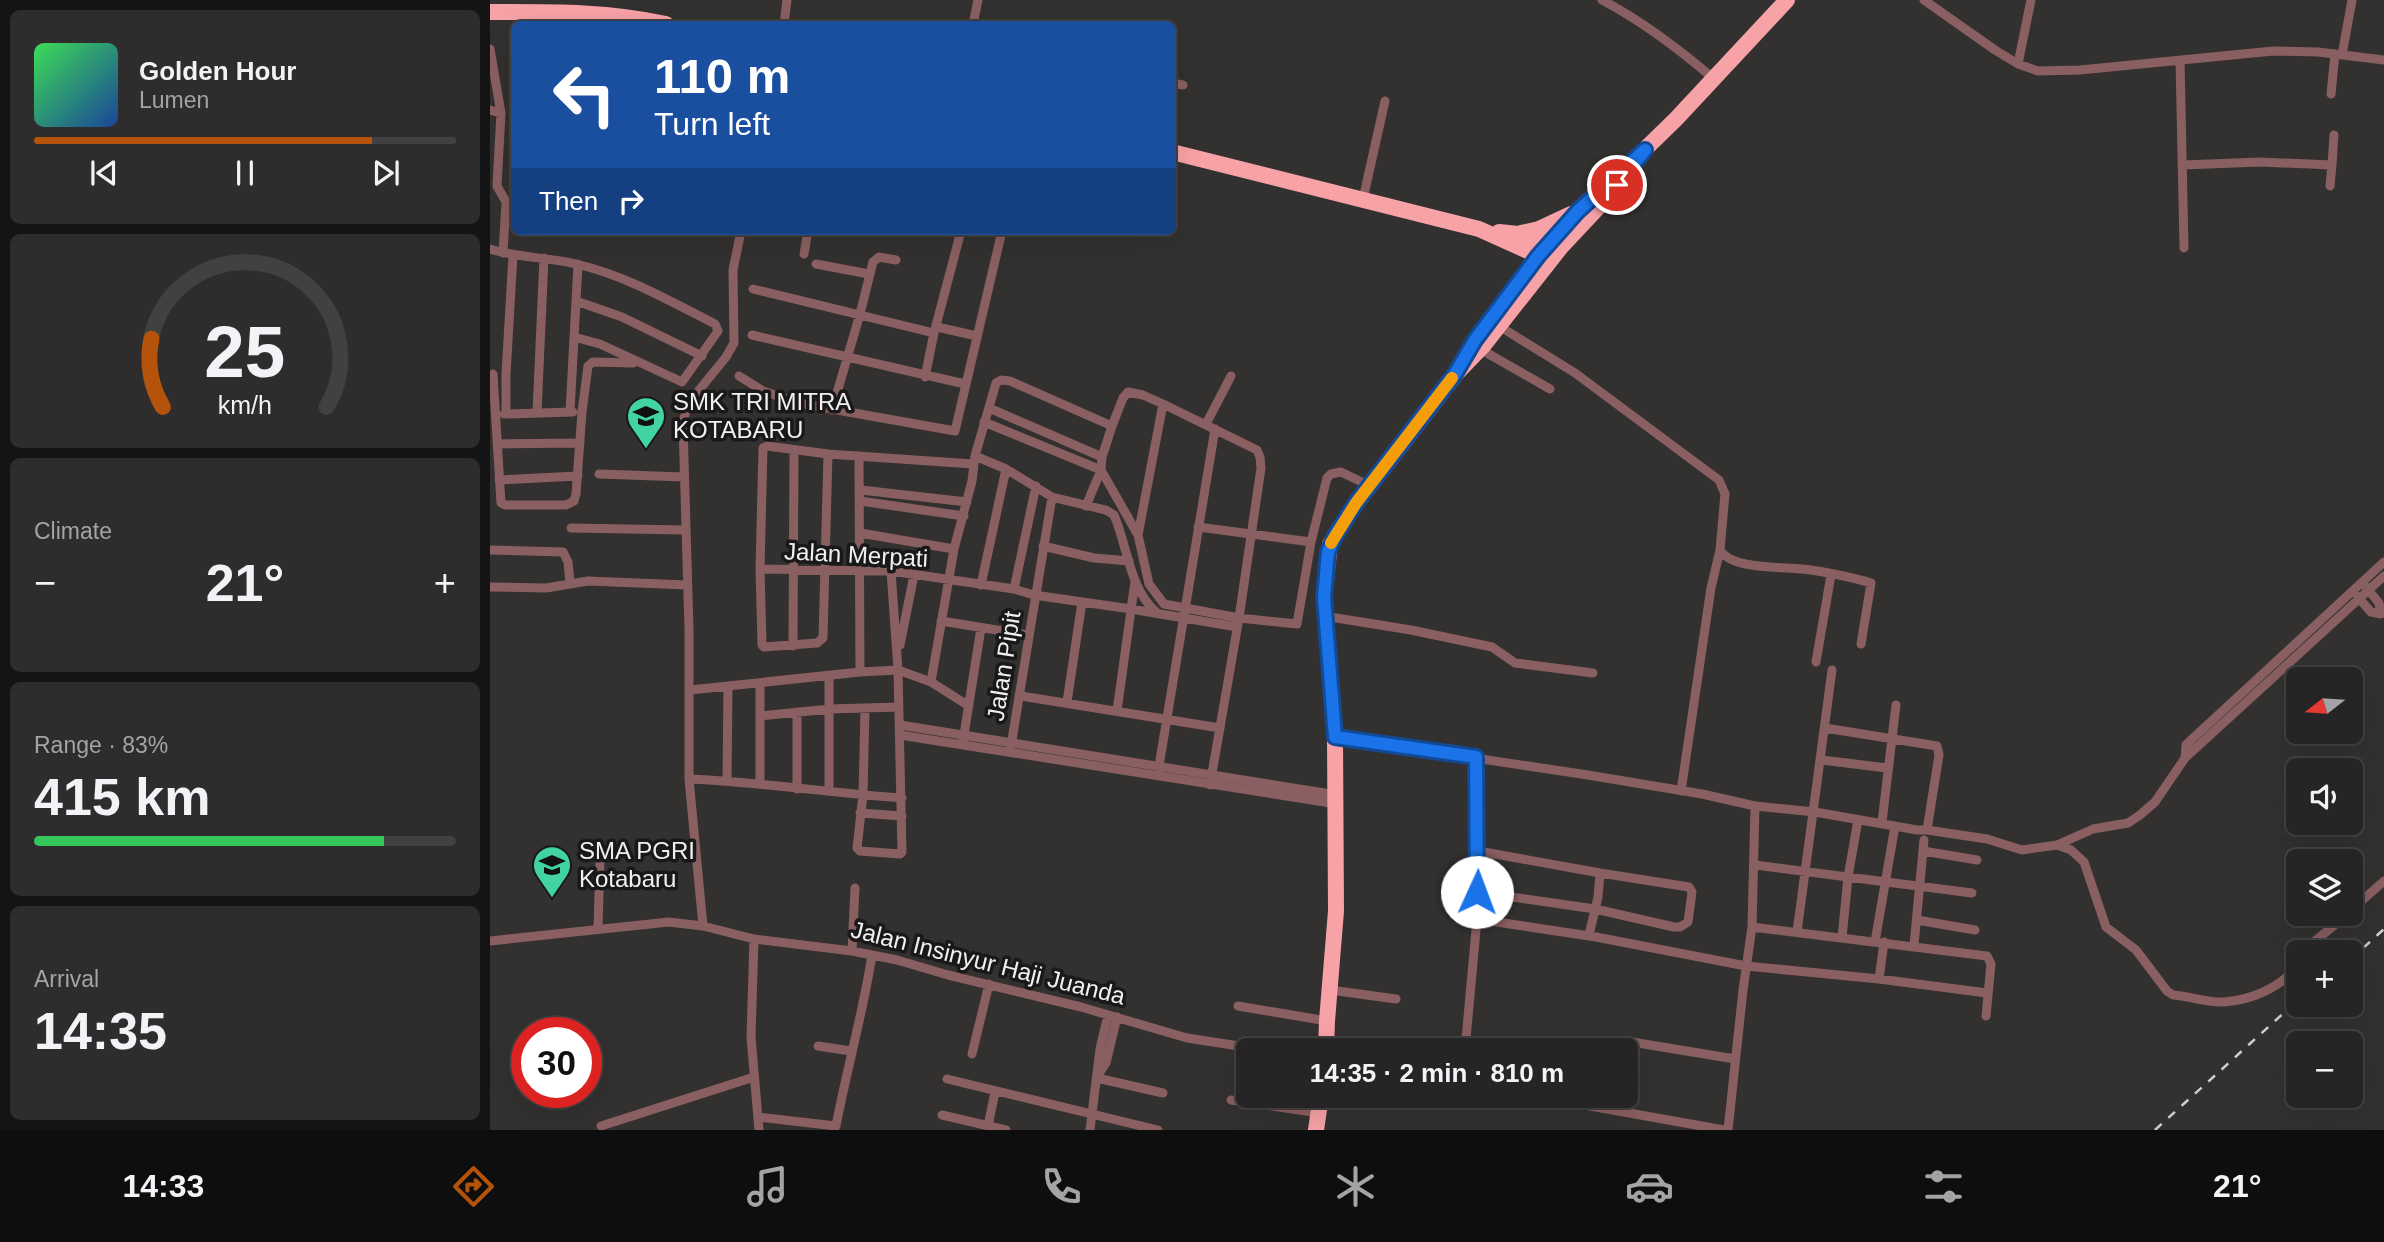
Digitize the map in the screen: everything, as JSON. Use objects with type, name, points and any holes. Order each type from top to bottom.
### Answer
[{"type":"highway","points":[[1455,374],[1499,327],[1578,211],[1645,150],[1787,0]]},
{"type":"highway","points":[[490,12],[600,13],[651,21]]},
{"type":"highway","points":[[1326,1038],[1336,911],[1337,800],[1331,673],[1324,616],[1325,575],[1330,544],[1343,522],[1455,374],[1475,340],[1526,271],[1606,199],[1645,150]]},
{"type":"highway","points":[[1176,153],[1515,238],[1549,252]]},
{"type":"highway","points":[[1515,238],[1578,211]]},
{"type":"highway","points":[[1515,238],[1525,256],[1526,271]]},
{"type":"highway","points":[[1316,1130],[1320,1108]]},
{"type":"street","points":[[784,21],[787,0]]},
{"type":"street","points":[[974,21],[978,0]]},
{"type":"street","points":[[1602,0],[1683,52],[1714,79]]},
{"type":"street","points":[[1924,0],[2018,64],[2038,71],[2052,72],[2273,51],[2339,54],[2384,60]]},
{"type":"street","points":[[2018,64],[2031,0]]},
{"type":"street","points":[[2332,94],[2352,0]]},
{"type":"street","points":[[490,49],[501,113],[497,186],[506,202],[506,414]]},
{"type":"street","points":[[2180,60],[2184,248]]},
{"type":"street","points":[[1176,84],[1183,85]]},
{"type":"street","points":[[1363,199],[1385,101]]},
{"type":"street","points":[[490,110],[501,113]]},
{"type":"street","points":[[2330,186],[2334,135]]},
{"type":"street","points":[[2183,166],[2260,162],[2332,165]]},
{"type":"street","points":[[703,926],[689,779],[690,691],[684,413],[687,405],[734,343],[733,270],[740,235]]},
{"type":"street","points":[[804,254],[807,235]]},
{"type":"street","points":[[926,377],[960,235]]},
{"type":"street","points":[[739,376],[763,391],[832,410],[955,432],[1001,235]]},
{"type":"street","points":[[490,249],[578,264],[654,293],[715,324],[718,329],[682,382],[600,344],[574,337]]},
{"type":"street","points":[[537,412],[544,258]]},
{"type":"street","points":[[832,410],[869,274],[876,258],[896,260]]},
{"type":"street","points":[[570,412],[578,264]]},
{"type":"street","points":[[816,264],[869,274]]},
{"type":"street","points":[[753,289],[936,330],[977,336]]},
{"type":"street","points":[[576,301],[622,317],[702,356]]},
{"type":"street","points":[[1499,327],[1575,373],[1719,480],[1725,494],[1720,550],[1711,588],[1681,791]]},
{"type":"street","points":[[752,335],[965,384]]},
{"type":"street","points":[[1480,349],[1550,389]]},
{"type":"street","points":[[506,374],[492,374],[499,498],[503,505],[566,506],[575,498],[582,412],[590,363],[638,363]]},
{"type":"street","points":[[1158,771],[1198,527],[1210,426],[1231,376]]},
{"type":"street","points":[[931,682],[954,549],[964,516],[974,460],[996,383],[1001,380],[1010,381],[1112,426]]},
{"type":"street","points":[[1086,506],[1101,470],[1102,457],[1112,426],[1128,392],[1143,395],[1257,450],[1261,468],[1252,534],[1211,780]]},
{"type":"street","points":[[1138,536],[1163,404]]},
{"type":"street","points":[[989,408],[1102,457]]},
{"type":"street","points":[[493,419],[506,414],[582,412]]},
{"type":"street","points":[[984,422],[1101,470],[1138,536],[1153,593],[1164,604],[1184,612],[1238,623],[1297,624],[1311,542],[1329,475],[1340,472],[1370,486]]},
{"type":"street","points":[[497,444],[580,443]]},
{"type":"street","points":[[828,454],[823,638],[817,643],[765,648],[762,645],[760,569],[762,450],[767,446],[828,454],[974,460],[1006,469],[1052,497],[1106,510],[1114,515],[1135,580],[1150,607],[1157,613]]},
{"type":"street","points":[[793,646],[794,450]]},
{"type":"street","points":[[859,456],[860,671]]},
{"type":"street","points":[[981,585],[1006,469]]},
{"type":"street","points":[[600,474],[684,477]]},
{"type":"street","points":[[499,480],[578,476]]},
{"type":"street","points":[[1014,589],[1036,486]]},
{"type":"street","points":[[861,490],[967,502]]},
{"type":"street","name":"Jalan Pipit","points":[[1011,747],[1052,497]]},
{"type":"street","points":[[860,501],[964,516]]},
{"type":"street","points":[[1198,527],[1311,542]]},
{"type":"street","points":[[571,528],[685,530]]},
{"type":"street","points":[[860,533],[954,549]]},
{"type":"street","points":[[1043,546],[1094,558],[1129,562]]},
{"type":"street","points":[[490,550],[563,552],[570,583]]},
{"type":"street","points":[[1720,550],[1723,556],[1741,563],[1811,570],[1871,583],[1861,644]]},
{"type":"street","points":[[1335,737],[1476,757],[1755,806],[1882,822],[1926,835],[1987,839],[2022,849],[2057,845],[2093,829],[2128,823],[2140,815],[2155,802],[2185,758],[2365,587],[2384,562]]},
{"type":"street","name":"Jalan Merpati","points":[[760,569],[891,571],[1157,613],[1184,612]]},
{"type":"street","points":[[865,709],[863,795],[858,849],[897,854],[902,852],[902,798],[898,670],[891,571]]},
{"type":"street","points":[[897,656],[914,575]]},
{"type":"street","points":[[1816,662],[1831,575]]},
{"type":"street","points":[[2365,587],[2384,576]]},
{"type":"street","points":[[1117,711],[1135,580]]},
{"type":"street","points":[[490,587],[546,588],[588,581],[688,585]]},
{"type":"street","points":[[2365,587],[2379,603],[2382,616]]},
{"type":"street","points":[[2356,595],[2371,612],[2382,616]]},
{"type":"street","points":[[1067,702],[1082,602]]},
{"type":"street","points":[[1324,616],[1411,629],[1492,648],[1515,663],[1593,673]]},
{"type":"street","points":[[941,621],[1028,635]]},
{"type":"street","points":[[963,739],[981,628]]},
{"type":"street","points":[[690,691],[860,671],[898,670],[931,682],[969,706]]},
{"type":"street","points":[[1797,932],[1832,670]]},
{"type":"street","points":[[829,676],[829,790]]},
{"type":"street","points":[[760,683],[760,783]]},
{"type":"street","points":[[727,781],[728,686]]},
{"type":"street","points":[[1021,696],[1220,728]]},
{"type":"street","points":[[1882,822],[1896,705]]},
{"type":"street","points":[[760,716],[898,706]]},
{"type":"street","points":[[797,712],[797,789]]},
{"type":"street","points":[[1825,728],[1933,744],[1938,749],[1933,800],[1923,851],[1914,945]]},
{"type":"street","points":[[900,730],[1337,800]]},
{"type":"street","points":[[1466,1038],[1477,919],[1476,757]]},
{"type":"street","points":[[1822,760],[1887,768]]},
{"type":"street","points":[[689,779],[760,783],[902,798]]},
{"type":"street","points":[[1600,1108],[1706,1129],[1726,1130],[1752,927],[1755,806]]},
{"type":"street","points":[[860,813],[902,816]]},
{"type":"street","points":[[1842,938],[1848,877],[1858,820]]},
{"type":"street","points":[[1879,979],[1885,881],[1895,826]]},
{"type":"street","points":[[2057,845],[2071,850],[2084,862],[2106,927],[2137,950],[2167,991],[2173,995],[2222,1002],[2269,990],[2286,975]]},
{"type":"street","points":[[1477,892],[1595,909],[1680,927],[1688,922],[1692,892],[1689,887],[1478,851]]},
{"type":"street","points":[[1923,851],[1977,860]]},
{"type":"street","points":[[598,929],[600,860]]},
{"type":"street","points":[[1755,865],[1972,893]]},
{"type":"street","points":[[1589,935],[1600,873]]},
{"type":"street","points":[[2363,900],[2384,881]]},
{"type":"street","points":[[852,951],[855,888]]},
{"type":"street","points":[[1477,919],[1589,935],[1746,966],[1987,993]]},
{"type":"street","points":[[1917,920],[1975,930]]},
{"type":"street","name":"Jalan Insinyur Haji Juanda","points":[[490,941],[669,922],[703,926],[754,939],[852,951],[989,984],[1187,1038],[1236,1046]]},
{"type":"street","points":[[2316,940],[2333,926]]},
{"type":"street","points":[[1752,927],[1987,956],[1991,964],[1986,1016]]},
{"type":"street","points":[[754,939],[751,1016],[760,1130]]},
{"type":"street","points":[[758,1117],[836,1128],[872,956]]},
{"type":"street","points":[[972,1054],[989,984]]},
{"type":"street","points":[[1330,990],[1396,999]]},
{"type":"street","points":[[1238,1006],[1326,1021]]},
{"type":"street","points":[[1090,1130],[1097,1076],[1106,1063],[1112,1016]]},
{"type":"street","points":[[1638,1043],[1735,1059]]},
{"type":"street","points":[[818,1046],[851,1051]]},
{"type":"street","points":[[1097,1076],[1163,1093]]},
{"type":"street","points":[[601,1126],[754,1077]]},
{"type":"street","points":[[947,1079],[1158,1130]]},
{"type":"street","points":[[988,1126],[995,1092]]},
{"type":"street","points":[[1231,1100],[1319,1113]]},
{"type":"street","points":[[942,1115],[1006,1130]]},
{"type":"railway","points":[[2363,948],[2384,929]]},
{"type":"railway","points":[[2155,1130],[2286,1011]]},
{"type":"slow traffic","points":[[1331,543],[1356,503],[1452,378]]},
{"type":"place","name":"SMK TRI MITRA KOTABARU","points":[[646,450]]},
{"type":"place","name":"SMA PGRI Kotabaru","points":[[552,899]]},
{"type":"route","points":[[1477,892],[1476,757],[1335,737],[1324,616],[1328,552],[1330,544],[1356,503],[1455,374],[1475,340],[1514,286],[1578,211],[1645,150],[1617,185]]}]
